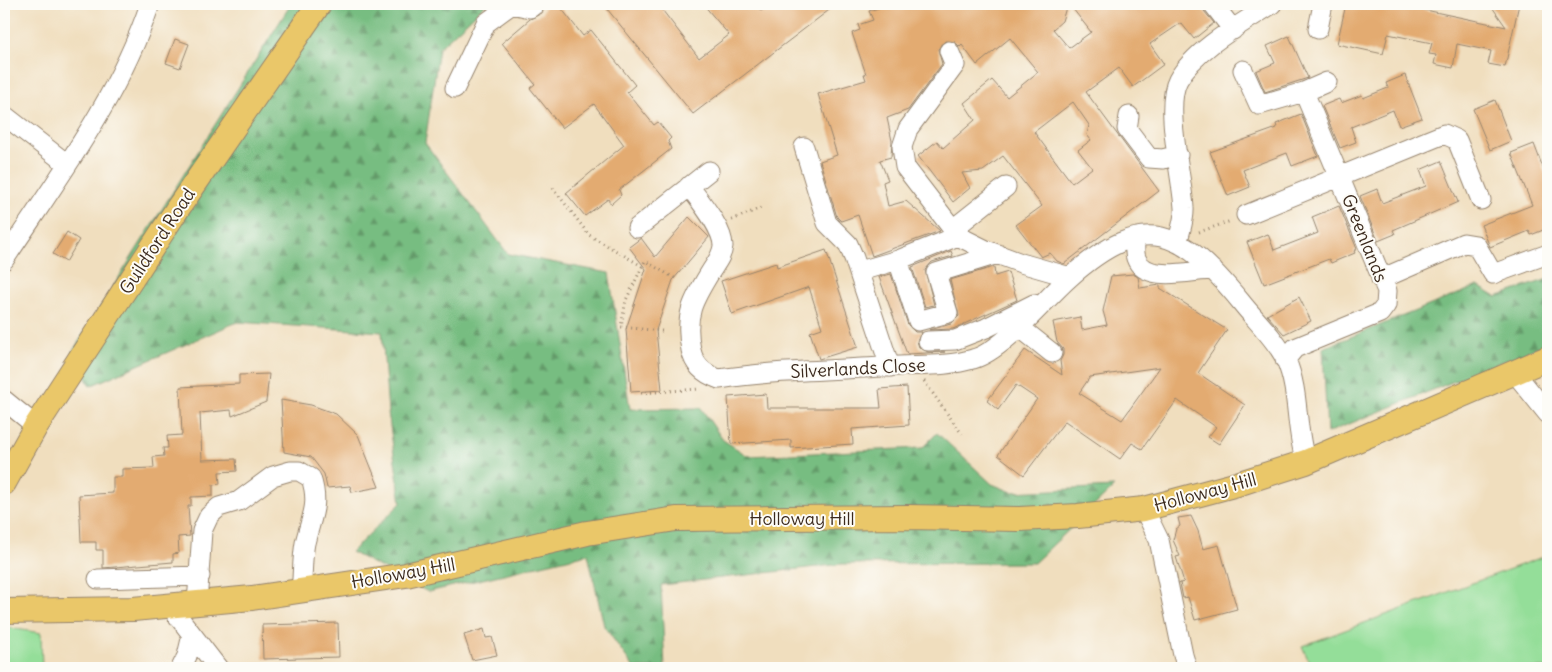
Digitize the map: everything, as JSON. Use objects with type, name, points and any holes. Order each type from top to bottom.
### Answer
[{"type":"main road","name":"Guildford Road","points":[[4,483],[36,426],[178,208],[319,4]]},
{"type":"main road","name":"Holloway Hill","points":[[4,611],[133,609],[198,604],[302,590],[406,575],[587,533],[676,519],[907,517],[1020,519],[1078,516],[1144,509],[1234,485],[1306,462],[1515,374],[1548,358]]},
{"type":"main road","name":"Holloway Hill","points":[[4,600],[36,610]]},
{"type":"street","points":[[4,260],[67,164],[118,80],[138,41],[150,4]]},
{"type":"street","points":[[455,88],[486,24],[512,4],[530,8],[535,4]]},
{"type":"street","points":[[1213,4],[1233,30]]},
{"type":"street","points":[[1272,4],[1233,30],[1190,65],[1174,90],[1172,103],[1184,210],[1178,241],[1213,270],[1277,346],[1286,360],[1294,391],[1300,443],[1306,462]]},
{"type":"street","points":[[1318,29],[1323,4]]},
{"type":"street","points":[[949,51],[955,65],[908,129],[902,147],[905,167],[956,232],[998,254],[1070,277]]},
{"type":"street","points":[[1243,70],[1259,105],[1304,92],[1327,82]]},
{"type":"street","name":"Greenlands","points":[[1286,360],[1295,348],[1380,313],[1386,305],[1386,291],[1382,279],[1304,92]]},
{"type":"street","points":[[4,115],[67,164]]},
{"type":"street","points":[[1129,116],[1127,129],[1149,158],[1163,159],[1178,155]]},
{"type":"street","points":[[1246,215],[1444,134],[1457,140],[1481,200]]},
{"type":"street","points":[[804,146],[827,222],[848,244],[860,271],[890,367]]},
{"type":"street","points":[[637,228],[709,170]]},
{"type":"street","name":"Silverlands Close","points":[[689,186],[710,215],[723,246],[720,257],[696,296],[687,332],[692,355],[697,366],[704,373],[718,379],[795,370],[890,367],[973,359],[996,346],[1070,277],[1111,246],[1135,238],[1166,236],[1178,241]]},
{"type":"street","points":[[860,271],[898,260],[956,232],[1006,187]]},
{"type":"street","points":[[1135,238],[1136,258],[1142,265],[1153,272],[1167,274],[1213,270]]},
{"type":"street","points":[[1382,279],[1464,243],[1476,246],[1493,274],[1548,254]]},
{"type":"street","points":[[898,260],[918,321],[948,313],[936,273],[998,254]]},
{"type":"street","points":[[928,341],[955,340],[986,328],[1046,299]]},
{"type":"street","points":[[1018,326],[1052,353]]},
{"type":"street","points":[[1515,374],[1548,414]]},
{"type":"street","points":[[4,400],[36,426]]},
{"type":"street","points":[[198,604],[202,531],[209,516],[219,507],[239,501],[273,476],[290,470],[299,471],[311,478],[316,493],[314,513],[305,545],[302,590]]},
{"type":"street","points":[[1144,509],[1159,540],[1187,668]]},
{"type":"street","points":[[98,579],[200,576]]},
{"type":"street","points":[[170,606],[218,668]]},
{"type":"street","points":[[181,668],[187,656],[192,635]]},
{"type":"path","points":[[553,188],[589,235],[642,266]]},
{"type":"path","points":[[716,227],[763,207]]},
{"type":"path","points":[[1199,232],[1246,215]]},
{"type":"path","points":[[662,331],[621,327],[626,300],[645,261],[676,278]]},
{"type":"path","points":[[920,365],[919,372],[927,386],[962,434]]},
{"type":"path","points":[[641,393],[702,388]]},
{"type":"green space","points":[[291,4],[486,4],[439,48],[425,143],[508,254],[609,273],[630,409],[701,408],[723,440],[748,456],[922,448],[937,433],[992,484],[1012,492],[1114,487],[1034,563],[842,564],[661,585],[665,668],[634,668],[604,626],[588,554],[428,592],[351,552],[401,503],[388,412],[382,332],[237,322],[90,386],[72,352]]},
{"type":"green space","points":[[1548,279],[1548,343],[1327,433],[1323,348],[1478,286],[1496,297]]},
{"type":"green space","points":[[1548,555],[1548,668],[1312,668],[1302,646]]},
{"type":"green space","points":[[4,627],[41,633],[42,668],[4,668]]},
{"type":"building","points":[[546,4],[558,4],[583,36],[591,30],[635,85],[627,92],[654,125],[658,122],[671,138],[668,141],[671,149],[619,190],[621,195],[611,204],[608,199],[585,216],[566,193],[624,145],[594,104],[562,128],[530,88],[535,84],[502,43],[530,19],[542,13]]},
{"type":"building","points":[[603,4],[672,4],[663,11],[699,58],[729,35],[703,4],[756,4],[761,11],[770,4],[837,4],[693,114]]},
{"type":"building","points":[[890,4],[923,4],[924,6],[933,4],[1067,4],[1062,21],[1053,29],[1069,48],[1091,32],[1069,4],[1202,4],[1204,11],[1214,23],[1194,39],[1181,23],[1150,44],[1164,64],[1133,87],[1119,68],[1086,92],[1159,191],[1064,264],[1057,261],[1050,253],[1041,257],[1016,225],[1042,206],[1003,156],[983,171],[962,173],[970,188],[953,202],[918,156],[937,141],[943,148],[975,120],[964,103],[992,80],[1007,97],[1038,72],[1010,38],[977,65],[962,45],[960,47],[955,42],[945,41],[938,49],[942,64],[908,110],[887,118],[892,141],[891,157],[880,160],[888,180],[883,182],[888,206],[906,201],[940,231],[872,256],[858,215],[841,221],[837,217],[820,161],[837,155],[818,94],[866,80],[864,74],[866,74],[852,33],[860,30],[858,25],[873,20],[869,11]],"holes":[[[1073,102],[1089,125],[1087,135],[1091,140],[1078,150],[1092,168],[1072,183],[1034,132]]]},
{"type":"building","points":[[1346,4],[1397,4],[1506,27],[1490,4],[1519,4],[1505,67],[1488,64],[1491,51],[1457,44],[1453,68],[1434,64],[1436,55],[1429,54],[1432,43],[1388,34],[1383,54],[1337,44]]},
{"type":"building","points":[[1289,36],[1308,78],[1265,92],[1256,71],[1275,63],[1267,46]]},
{"type":"building","points":[[175,39],[189,44],[180,68],[166,63]]},
{"type":"building","points":[[1405,75],[1422,118],[1399,126],[1393,110],[1351,127],[1356,142],[1340,148],[1322,106],[1339,99],[1341,103],[1362,95],[1363,98],[1388,88],[1386,83]]},
{"type":"building","points":[[1495,100],[1511,141],[1490,150],[1473,109]]},
{"type":"building","points":[[1301,114],[1318,156],[1292,166],[1287,153],[1243,170],[1250,187],[1228,196],[1210,152],[1277,128],[1276,124]]},
{"type":"building","points":[[1534,144],[1548,181],[1548,228],[1531,235],[1529,231],[1490,247],[1481,225],[1532,205],[1511,153]]},
{"type":"building","points":[[1441,161],[1458,202],[1393,230],[1395,234],[1378,241],[1360,196],[1377,189],[1382,203],[1426,186],[1420,170]]},
{"type":"building","points":[[1339,206],[1357,249],[1354,251],[1355,253],[1331,263],[1329,259],[1264,284],[1247,242],[1268,234],[1274,250],[1318,233],[1312,217]]},
{"type":"building","points":[[689,217],[709,237],[673,280],[656,330],[662,390],[631,392],[626,329],[646,269],[629,247],[641,238],[655,257]]},
{"type":"building","points":[[67,232],[79,240],[66,262],[53,254]]},
{"type":"building","points":[[826,250],[858,347],[819,359],[810,332],[822,328],[809,287],[732,314],[721,281],[776,263],[777,267]]},
{"type":"building","points":[[951,251],[953,256],[932,262],[925,270],[934,305],[925,307],[912,267]]},
{"type":"building","points":[[994,267],[995,276],[1008,272],[1017,300],[953,329],[929,330],[951,324],[959,316],[950,280]]},
{"type":"building","points":[[891,274],[908,325],[915,332],[922,332],[917,341],[919,347],[928,352],[945,352],[907,354],[879,277]]},
{"type":"building","points":[[1133,274],[1138,277],[1140,288],[1160,285],[1160,288],[1227,330],[1198,373],[1245,405],[1219,444],[1208,437],[1216,427],[1177,400],[1142,449],[1132,443],[1120,459],[1065,421],[1024,475],[998,455],[1037,399],[1016,385],[998,410],[987,401],[1025,350],[1062,375],[1060,361],[1063,349],[1057,342],[1053,322],[1080,317],[1082,330],[1107,325],[1103,311],[1111,276]],"holes":[[[1160,367],[1122,420],[1079,393],[1090,377]]]},
{"type":"building","points":[[1299,297],[1311,321],[1284,334],[1267,315]]},
{"type":"building","points":[[269,374],[266,402],[232,416],[231,410],[200,413],[202,460],[236,459],[237,471],[219,472],[220,484],[213,485],[213,496],[191,497],[191,506],[188,506],[190,536],[178,537],[179,553],[173,554],[173,562],[103,568],[103,550],[96,550],[96,542],[81,542],[79,495],[113,493],[113,477],[122,477],[122,469],[154,468],[153,457],[164,456],[163,448],[168,448],[167,436],[182,435],[180,387],[239,384],[239,375]]},
{"type":"building","points":[[907,387],[909,425],[852,429],[853,444],[791,448],[791,440],[731,444],[728,397],[766,394],[767,408],[881,408],[879,389]]},
{"type":"building","points":[[281,400],[311,405],[336,414],[358,435],[379,487],[352,492],[350,486],[327,488],[324,474],[311,457],[284,452]]},
{"type":"building","points":[[1191,516],[1203,549],[1219,545],[1237,609],[1195,620],[1188,597],[1183,598],[1180,583],[1184,582],[1176,557],[1180,556],[1173,540],[1176,529],[1180,526],[1178,518]]},
{"type":"building","points":[[338,623],[339,657],[263,659],[262,625]]},
{"type":"building","points":[[484,629],[486,638],[492,637],[497,655],[472,660],[464,635]]}]
